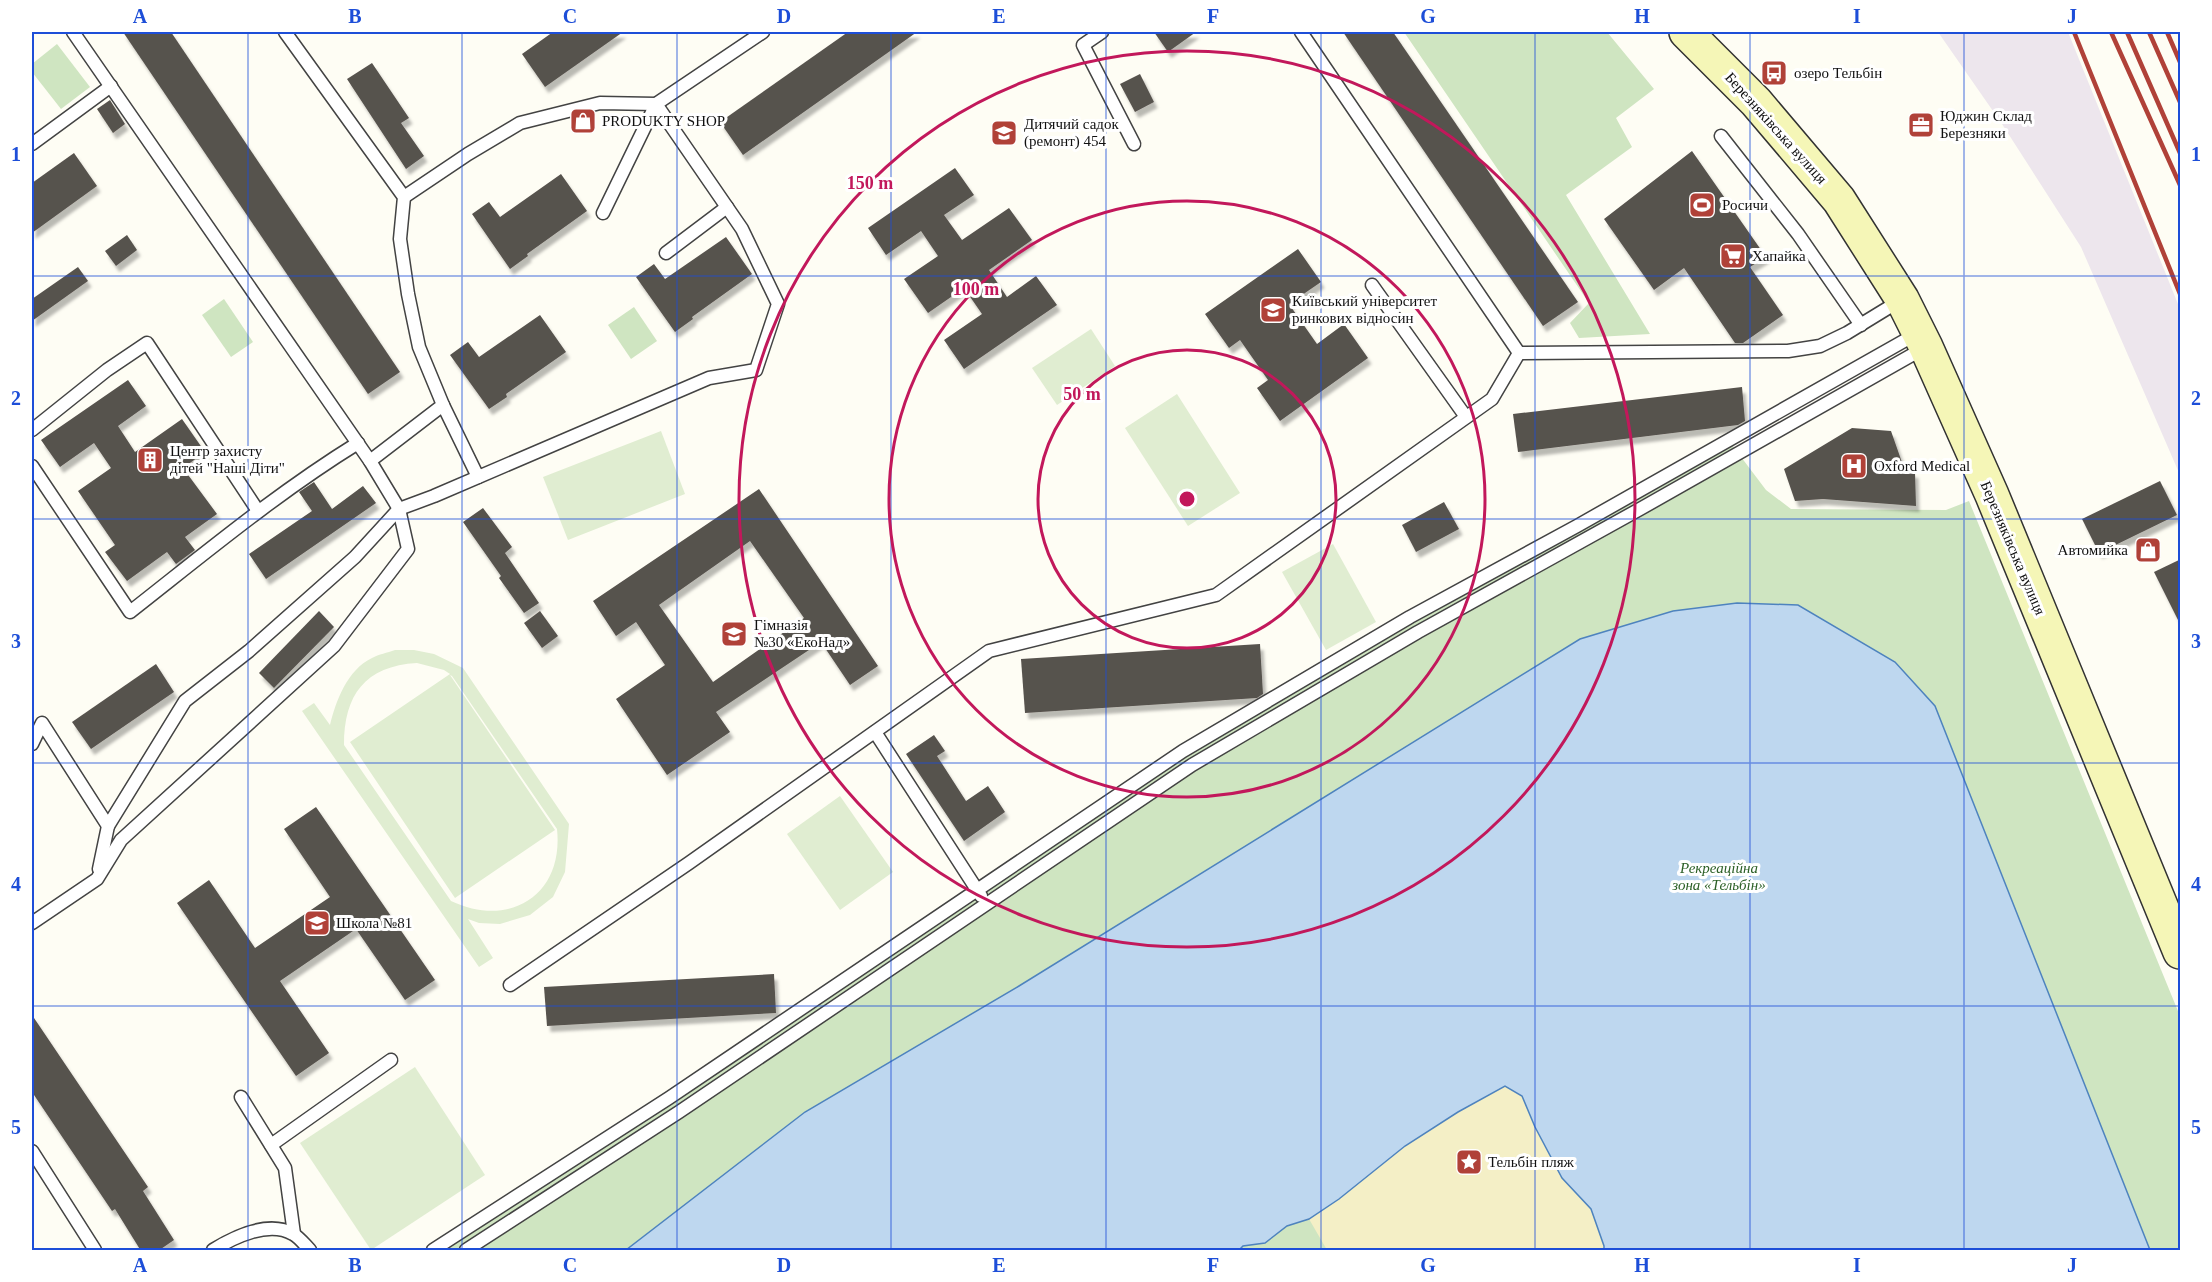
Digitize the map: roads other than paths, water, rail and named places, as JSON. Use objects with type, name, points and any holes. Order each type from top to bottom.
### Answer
[{"type":"street","name":"Березняківська вулиця","points":[[1686,32],[1756,102],[1839,200],[1902,299],[1992,495],[2181,952]]},
{"type":"lane","points":[[32,923],[97,879],[121,840],[334,646],[408,549],[399,509],[370,461],[74,32]]},
{"type":"lane","points":[[285,32],[404,197],[400,239],[419,347],[478,477]]},
{"type":"lane","points":[[603,213],[656,105],[763,32]]},
{"type":"lane","points":[[1102,32],[1083,45],[1134,144]]},
{"type":"lane","points":[[1301,32],[1519,353]]},
{"type":"lane","points":[[32,144],[111,86]]},
{"type":"lane","points":[[404,197],[468,154],[520,123],[600,103],[656,105]]},
{"type":"lane","points":[[97,879],[108,826],[185,701],[249,651],[355,557],[399,509],[709,378],[756,370],[778,304],[742,229],[656,105]]},
{"type":"lane","points":[[1720,136],[1798,234],[1861,325]]},
{"type":"lane","points":[[666,253],[727,207]]},
{"type":"lane","points":[[1372,285],[1466,417]]},
{"type":"lane","points":[[1519,353],[1788,351],[1820,346],[1861,325],[1902,299]]},
{"type":"lane","points":[[433,1251],[669,1098],[1183,751],[1410,617],[1922,339]]},
{"type":"lane","points":[[466,1251],[679,1112],[1192,765],[1418,632],[1640,509],[1922,339]]},
{"type":"lane","points":[[32,430],[107,370],[147,343],[258,511]]},
{"type":"lane","points":[[510,985],[689,863],[989,651],[1216,595],[1492,399],[1519,353]]},
{"type":"lane","points":[[370,461],[444,405]]},
{"type":"lane","points":[[32,466],[130,612],[258,511],[308,474],[358,443]]},
{"type":"lane","points":[[32,744],[42,723],[108,826]]},
{"type":"lane","points":[[875,732],[986,904]]},
{"type":"lane","points":[[271,1145],[391,1060]]},
{"type":"lane","points":[[242,1097],[285,1168],[294,1234]]},
{"type":"lane","points":[[32,1151],[95,1251]]},
{"type":"lane","points":[[213,1251],[225,1243],[251,1233],[275,1228],[294,1234],[310,1251]]},
{"type":"water","name":"Рекреаційна зона «Тельбін»","points":[[1737,603],[1798,605],[1895,662],[1935,706],[2150,1250],[1604,1250],[1591,1209],[1562,1178],[1535,1127],[1522,1096],[1505,1086],[1458,1112],[1405,1146],[1339,1199],[1309,1219],[1287,1226],[1265,1243],[1243,1246],[1239,1250],[626,1250],[805,1112],[1019,986],[1580,639],[1673,611]]},
{"type":"railway","points":[[2074,32],[2180,294]]},
{"type":"railway","points":[[2111,32],[2180,185]]},
{"type":"railway","points":[[2127,32],[2180,153]]},
{"type":"railway","points":[[2149,32],[2180,102]]},
{"type":"railway","points":[[2167,32],[2180,62]]},
{"type":"place","name":"озеро Тельбін","points":[[1774,73]]},
{"type":"place","name":"PRODUKTY SHOP","points":[[583,121]]},
{"type":"place","name":"Юджин Склад Березняки","points":[[1921,125]]},
{"type":"place","name":"Дитячий садок (ремонт) 454","points":[[1004,133]]},
{"type":"place","name":"Росичи","points":[[1702,205]]},
{"type":"place","name":"Хапайка","points":[[1733,256]]},
{"type":"place","name":"Київський університет ринкових відносин","points":[[1273,310]]},
{"type":"place","name":"Центр захисту дітей \"Наші Діти\"","points":[[150,460]]},
{"type":"place","name":"Oxford Medical","points":[[1854,466]]},
{"type":"place","name":"Автомийка","points":[[2148,550]]},
{"type":"place","name":"Гімназія №30 «ЕкоНад»","points":[[734,634]]},
{"type":"place","name":"Школа №81","points":[[317,923]]},
{"type":"place","name":"Тельбін пляж","points":[[1469,1162]]}]
